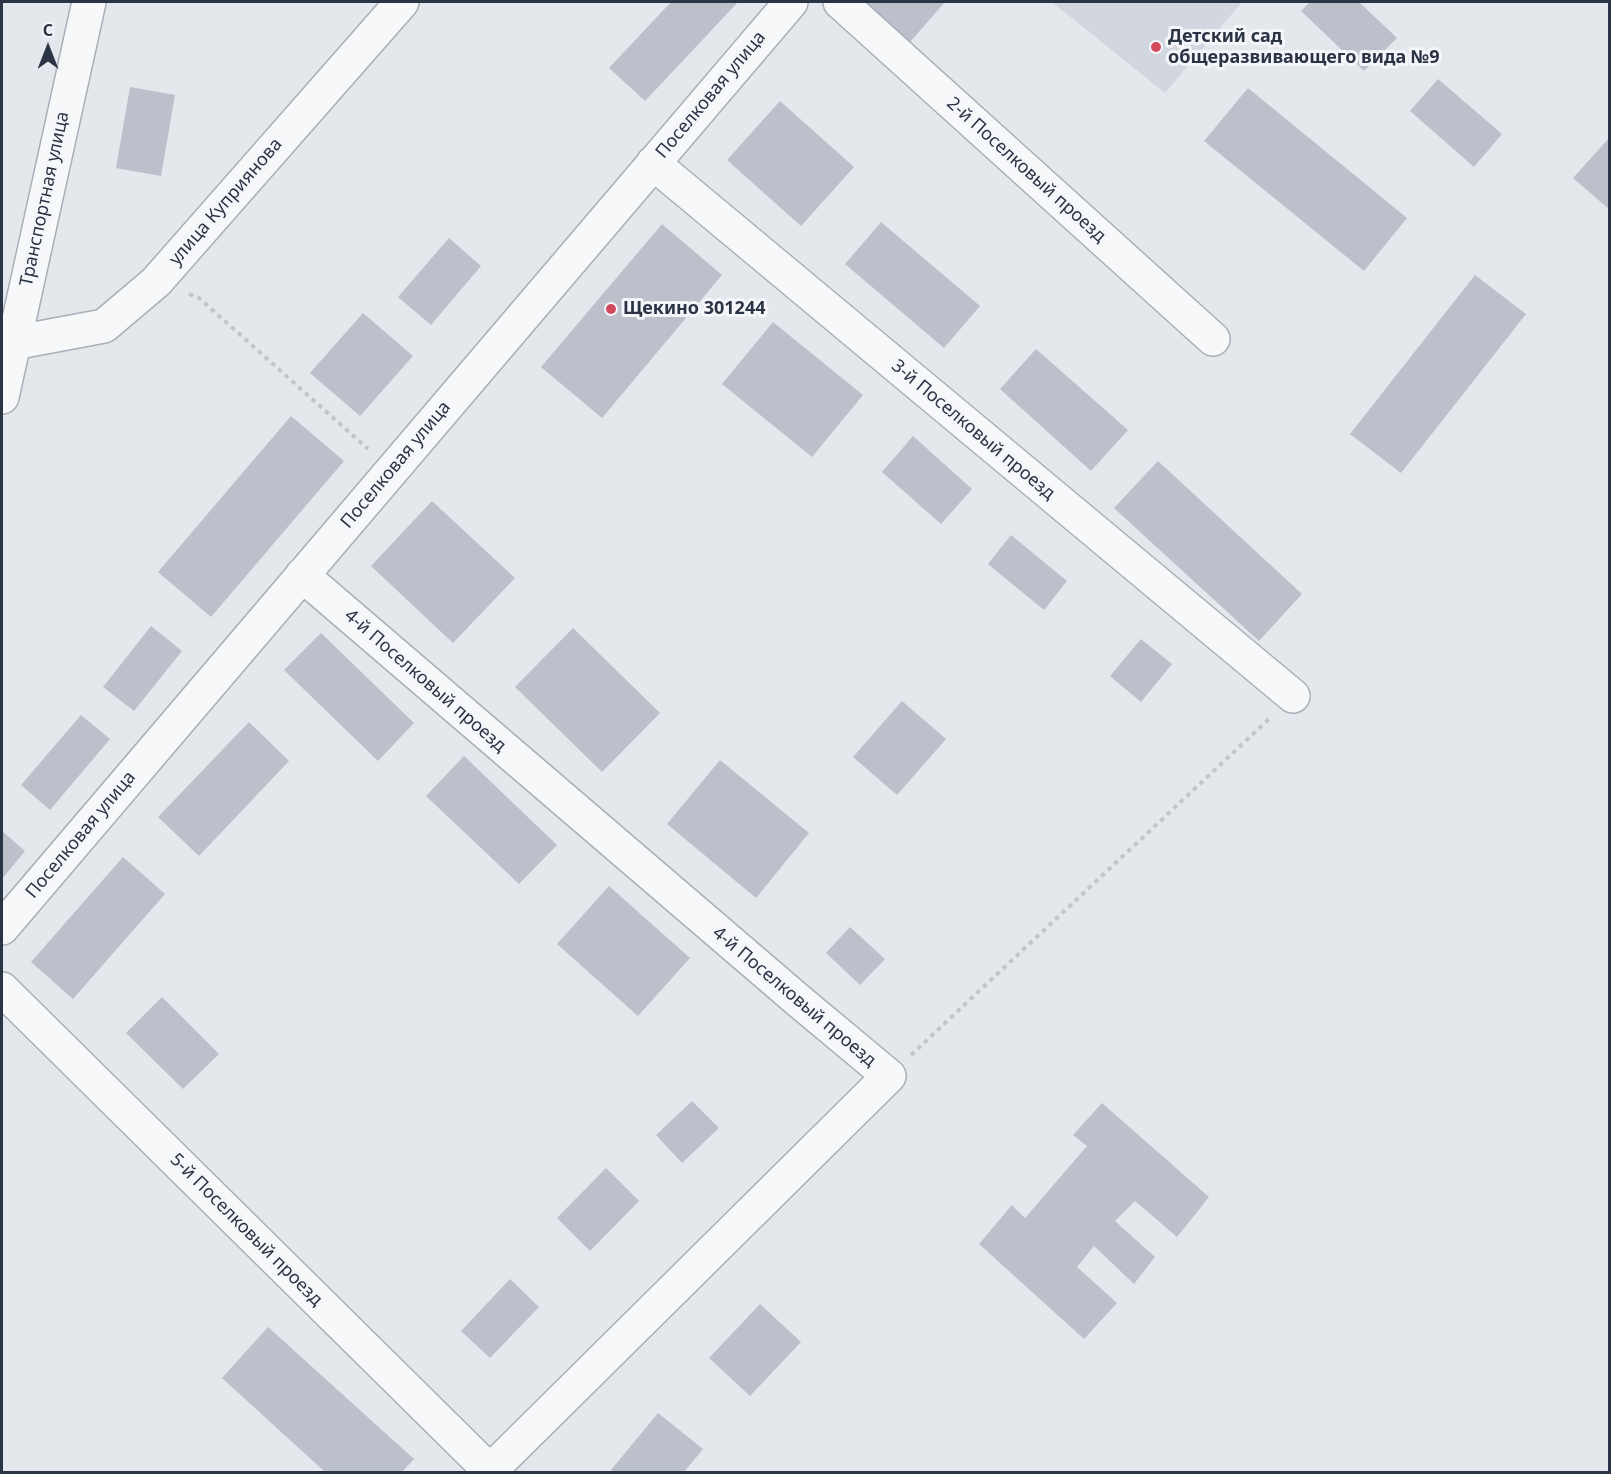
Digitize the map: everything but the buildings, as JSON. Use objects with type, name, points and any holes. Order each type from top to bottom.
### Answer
[{"type":"street","name":"Транспортная улица","points":[[2,397],[89,2]]},
{"type":"street","name":"улица Куприянова","points":[[13,343],[104,326],[156,282],[402,2]]},
{"type":"street","name":"Поселковая улица","points":[[2,928],[791,2]]},
{"type":"street","name":"2-й Поселковый проезд","points":[[840,2],[1213,339]]},
{"type":"street","name":"3-й Поселковый проезд","points":[[653,163],[1293,696]]},
{"type":"street","name":"4-й Поселковый проезд","points":[[302,575],[889,1076],[490,1472]]},
{"type":"street","name":"5-й Поселковый проезд","points":[[2,989],[490,1472]]},
{"type":"path","points":[[156,282],[199,298],[391,470]]},
{"type":"path","points":[[889,1076],[1293,696]]},
{"type":"shaded area","name":"Детский сад общеразвивающего вида №9","points":[[1052,2],[1242,2],[1165,93]]},
{"type":"place","name":"Детский сад общеразвивающего вида №9","points":[[1156,47]]},
{"type":"place","name":"Щекино 301244","points":[[611,309]]}]
